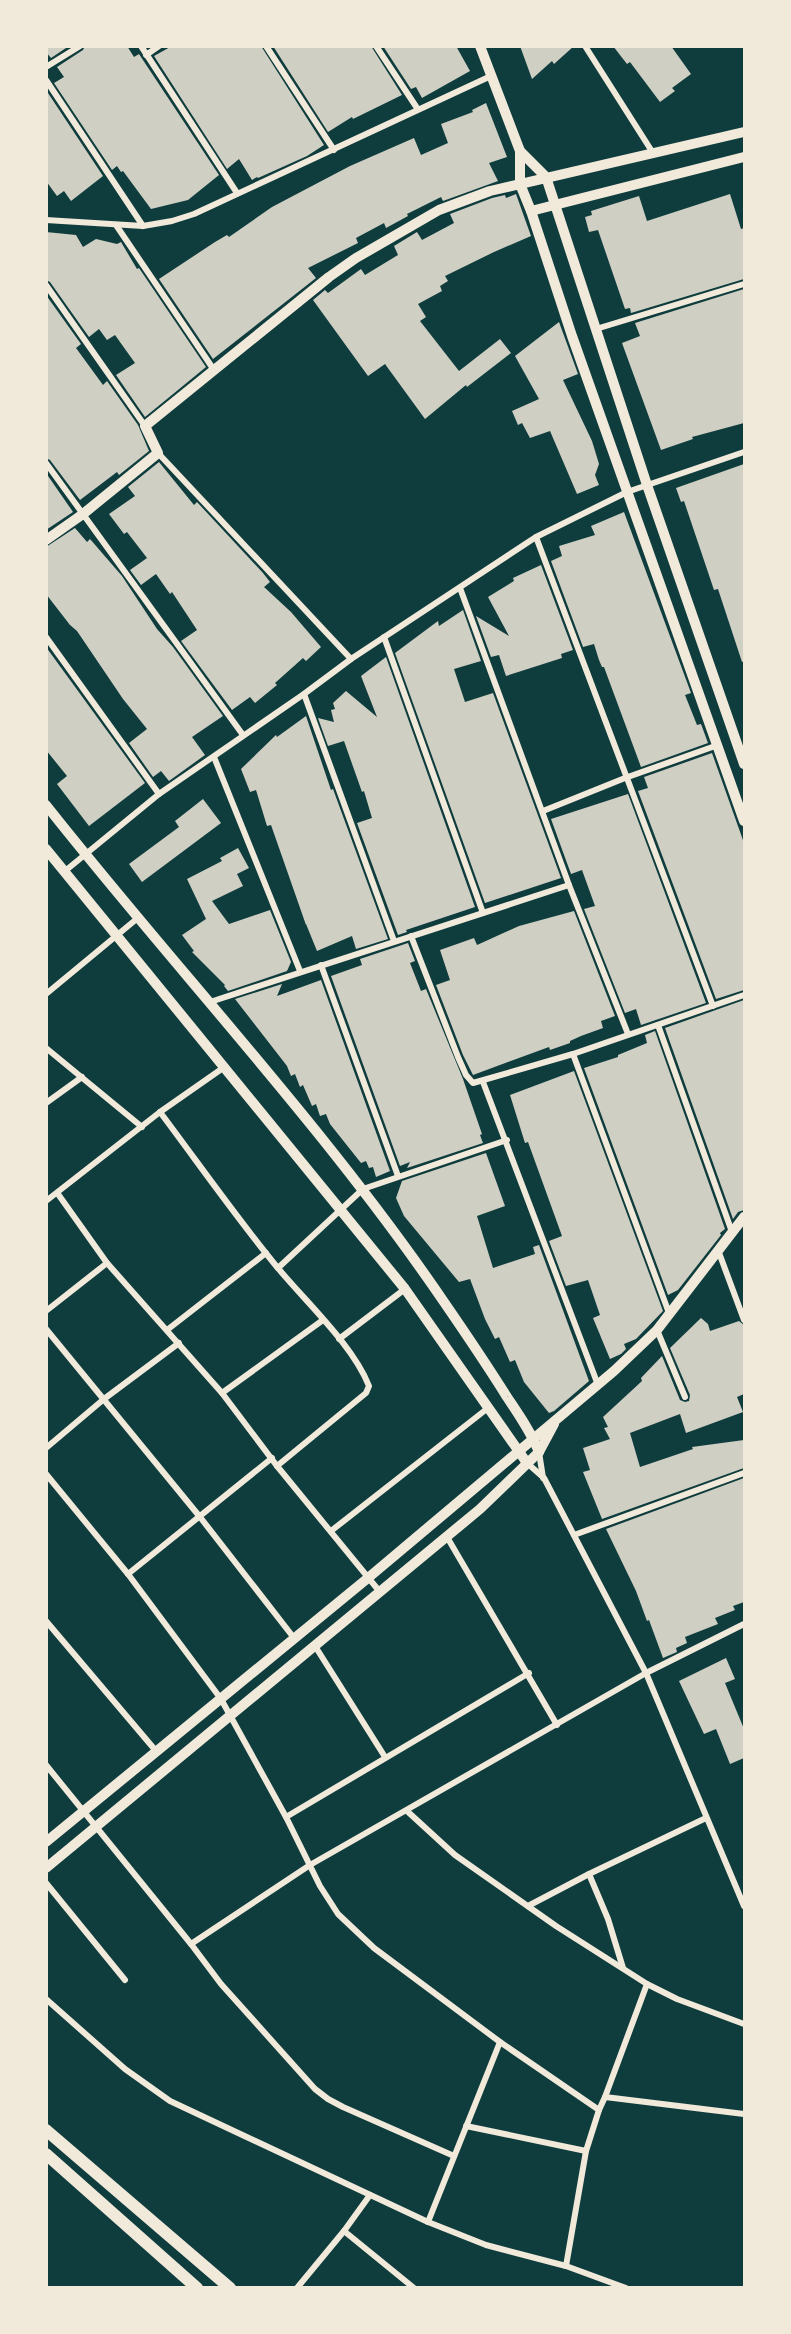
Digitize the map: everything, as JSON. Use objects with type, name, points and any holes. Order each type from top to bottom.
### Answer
[{"type":"main road","points":[[46,2130],[230,2288]]},
{"type":"main road","points":[[46,2154],[197,2288]]},
{"type":"street","points":[[46,67],[80,46]]},
{"type":"street","points":[[141,46],[237,193]]},
{"type":"street","points":[[146,56],[159,46]]},
{"type":"street","points":[[266,46],[334,150]]},
{"type":"street","points":[[376,46],[417,108]]},
{"type":"street","points":[[480,46],[520,151],[520,184],[744,821]]},
{"type":"street","points":[[585,46],[652,153]]},
{"type":"street","points":[[46,220],[143,226],[194,214],[491,75]]},
{"type":"street","points":[[46,80],[143,226]]},
{"type":"street","points":[[145,426],[329,277],[356,258],[439,210],[489,191],[744,132]]},
{"type":"street","points":[[520,151],[546,177],[647,485],[744,764]]},
{"type":"street","points":[[531,210],[744,157]]},
{"type":"street","points":[[116,225],[215,371]]},
{"type":"street","points":[[595,329],[744,284]]},
{"type":"street","points":[[46,285],[145,426],[158,453],[351,659]]},
{"type":"street","points":[[65,871],[159,794],[351,659],[536,537],[627,492],[744,452]]},
{"type":"street","points":[[46,540],[83,514],[158,453]]},
{"type":"street","points":[[46,463],[243,735]]},
{"type":"street","points":[[536,537],[712,1006]]},
{"type":"street","points":[[460,588],[569,885],[628,1034]]},
{"type":"street","points":[[46,637],[159,794]]},
{"type":"street","points":[[384,637],[483,913]]},
{"type":"street","points":[[304,694],[394,941]]},
{"type":"street","points":[[543,811],[718,745]]},
{"type":"street","points":[[214,757],[300,971]]},
{"type":"street","points":[[46,805],[363,1189],[487,1364],[533,1438],[539,1452],[543,1478]]},
{"type":"street","points":[[46,849],[405,1289],[518,1450],[543,1478],[646,1673],[744,1906]]},
{"type":"street","points":[[210,1002],[569,885]]},
{"type":"street","points":[[46,994],[139,917]]},
{"type":"street","points":[[411,936],[466,1075],[472,1083],[483,1082],[573,1054],[744,995]]},
{"type":"street","points":[[321,965],[398,1176]]},
{"type":"street","points":[[658,1025],[732,1232]]},
{"type":"street","points":[[46,1048],[142,1127]]},
{"type":"street","points":[[573,1054],[669,1313]]},
{"type":"street","points":[[46,1202],[160,1112],[223,1068]]},
{"type":"street","points":[[46,1103],[82,1077]]},
{"type":"street","points":[[483,1082],[507,1140],[598,1385]]},
{"type":"street","points":[[160,1112],[266,1253],[339,1339],[366,1378],[368,1390],[277,1466]]},
{"type":"street","points":[[278,1268],[363,1189],[507,1140]]},
{"type":"street","points":[[58,1194],[107,1263],[222,1393],[277,1466],[380,1592]]},
{"type":"street","points":[[46,1842],[368,1578],[598,1385],[657,1330],[744,1217]]},
{"type":"street","points":[[718,1249],[744,1320]]},
{"type":"street","points":[[167,1330],[266,1253]]},
{"type":"street","points":[[46,1311],[107,1263]]},
{"type":"street","points":[[339,1339],[405,1289]]},
{"type":"street","points":[[222,1393],[323,1320]]},
{"type":"street","points":[[46,1329],[200,1517],[294,1638]]},
{"type":"street","points":[[657,1330],[685,1398]]},
{"type":"street","points":[[46,1448],[104,1399],[179,1343]]},
{"type":"street","points":[[331,1531],[488,1408]]},
{"type":"street","points":[[46,1868],[487,1503],[539,1452],[556,1421]]},
{"type":"street","points":[[128,1574],[272,1458]]},
{"type":"street","points":[[574,1535],[744,1473]]},
{"type":"street","points":[[46,1474],[128,1574],[221,1699],[286,1817],[326,1896],[347,1924],[374,1948],[500,2042],[599,2110]]},
{"type":"street","points":[[447,1537],[557,1725]]},
{"type":"street","points":[[46,1621],[156,1751]]},
{"type":"street","points":[[191,1944],[310,1865],[646,1673],[744,1624]]},
{"type":"street","points":[[315,1646],[385,1757]]},
{"type":"street","points":[[286,1817],[528,1673]]},
{"type":"street","points":[[46,1765],[97,1825],[245,2012],[302,2076],[328,2099],[454,2156]]},
{"type":"street","points":[[407,1811],[455,1855],[647,1984],[677,1999],[744,2024]]},
{"type":"street","points":[[528,1906],[588,1874],[706,1818]]},
{"type":"street","points":[[588,1874],[608,1919],[623,1968]]},
{"type":"street","points":[[46,1883],[125,1980]]},
{"type":"street","points":[[566,2266],[586,2151],[599,2110],[647,1984]]},
{"type":"street","points":[[46,1999],[125,2069],[155,2092],[428,2222],[486,2245],[566,2266],[626,2288]]},
{"type":"street","points":[[428,2222],[500,2042]]},
{"type":"street","points":[[605,2097],[744,2114]]},
{"type":"street","points":[[466,2126],[586,2151]]},
{"type":"street","points":[[297,2288],[370,2195]]},
{"type":"street","points":[[344,2231],[414,2288]]},
{"type":"building","points":[[46,46],[69,46],[51,58],[46,52]]},
{"type":"building","points":[[85,46],[127,46],[134,57],[139,54],[219,175],[188,200],[151,209],[123,171],[121,172],[117,166],[112,170],[54,83],[64,77],[57,67],[83,50]]},
{"type":"building","points":[[172,46],[261,46],[324,145],[307,156],[252,180],[239,159],[227,169],[154,56]]},
{"type":"building","points":[[273,46],[371,46],[402,95],[353,119],[352,117],[328,132]]},
{"type":"building","points":[[383,46],[456,46],[470,71],[422,98],[416,87],[411,89]]},
{"type":"building","points":[[520,46],[574,46],[532,79]]},
{"type":"building","points":[[613,46],[671,46],[691,74],[672,88],[675,91],[660,102],[630,62],[627,64]]},
{"type":"building","points":[[46,90],[103,176],[71,201],[64,191],[57,196],[46,181]]},
{"type":"building","points":[[486,103],[507,157],[489,163],[498,181],[443,201],[441,197],[407,214],[408,216],[386,228],[384,223],[356,238],[358,243],[308,268],[316,278],[213,359],[159,279],[215,242],[227,235],[229,237],[272,207],[350,166],[414,138],[421,155],[448,143],[441,124],[473,112],[472,110]]},
{"type":"building","points":[[516,194],[531,236],[445,276],[448,281],[440,286],[442,291],[418,304],[426,317],[420,321],[459,371],[500,339],[511,353],[467,387],[466,385],[425,419],[385,364],[368,376],[313,300],[325,290],[328,293],[361,269],[365,275],[398,255],[394,246],[417,232],[422,240],[454,223],[450,214],[492,198],[505,195],[506,198]]},
{"type":"building","points":[[730,194],[741,229],[744,228],[744,279],[631,313],[630,308],[625,309],[598,230],[589,232],[585,217],[592,215],[591,211],[639,196],[647,221]]},
{"type":"building","points":[[46,232],[76,235],[83,247],[96,239],[117,244],[121,242],[137,269],[139,268],[206,367],[145,417],[116,375],[135,363],[115,335],[107,340],[99,329],[89,337],[50,282],[46,280]]},
{"type":"building","points":[[744,289],[744,423],[692,437],[693,439],[661,450],[622,343],[640,336],[635,323]]},
{"type":"building","points":[[46,295],[81,344],[76,348],[103,385],[107,381],[138,425],[149,451],[119,475],[117,472],[80,500],[50,460],[46,458]]},
{"type":"building","points":[[559,322],[578,374],[563,380],[592,441],[599,464],[595,475],[599,485],[577,494],[550,431],[530,438],[522,423],[518,425],[512,411],[539,399],[515,356]]},
{"type":"building","points":[[159,462],[194,505],[197,502],[263,573],[270,582],[264,587],[291,612],[321,647],[306,661],[303,658],[275,683],[277,685],[255,703],[250,697],[232,710],[181,641],[197,630],[172,592],[170,594],[156,574],[141,585],[130,570],[147,558],[127,532],[124,534],[109,514],[135,496],[128,487]]},
{"type":"building","points":[[744,464],[744,661],[742,662],[718,589],[714,590],[684,501],[681,502],[676,488]]},
{"type":"building","points":[[46,473],[73,512],[46,530]]},
{"type":"building","points":[[624,512],[691,693],[685,695],[697,725],[701,724],[708,743],[641,767],[594,644],[583,647],[551,561],[562,556],[559,546],[595,535],[591,526]]},
{"type":"building","points":[[75,528],[87,542],[90,539],[122,576],[157,629],[173,647],[223,716],[192,737],[205,755],[169,781],[161,771],[153,777],[129,743],[147,729],[123,699],[77,631],[46,594],[46,547]]},
{"type":"building","points":[[541,565],[573,650],[561,654],[562,658],[506,676],[499,655],[491,657],[476,616],[509,636],[488,597],[514,581],[513,578]]},
{"type":"building","points":[[463,610],[481,661],[454,669],[465,702],[493,693],[561,878],[485,903],[395,653],[438,621],[439,626]]},
{"type":"building","points":[[46,647],[145,783],[89,826],[57,784],[67,776],[46,750]]},
{"type":"building","points":[[386,657],[475,907],[406,930],[407,932],[398,935],[357,823],[372,818],[364,791],[362,792],[344,741],[328,746],[318,718],[334,722],[331,710],[335,709],[333,703],[346,691],[377,717],[361,676]]},
{"type":"building","points":[[306,716],[331,790],[333,789],[388,939],[356,949],[352,936],[317,951],[271,825],[267,826],[256,790],[250,792],[241,769],[276,735],[277,737]]},
{"type":"building","points":[[712,753],[744,843],[744,990],[716,999],[638,791],[648,788],[644,777]]},
{"type":"building","points":[[628,794],[706,1003],[641,1025],[636,1009],[625,1013],[584,909],[595,906],[582,870],[571,874],[551,819]]},
{"type":"building","points":[[203,799],[221,823],[142,882],[129,864],[179,827],[175,821]]},
{"type":"building","points":[[238,848],[249,868],[237,874],[243,886],[212,901],[229,924],[270,910],[291,962],[287,971],[228,991],[225,985],[192,952],[194,951],[182,935],[206,919],[187,879],[222,861],[220,858]]},
{"type":"building","points":[[574,911],[615,1016],[601,1021],[603,1028],[570,1041],[570,1043],[550,1050],[549,1047],[473,1075],[436,985],[450,980],[440,950],[474,938],[477,945],[519,926]]},
{"type":"building","points":[[408,943],[415,961],[410,963],[421,991],[426,989],[463,1079],[483,1143],[407,1168],[410,1162],[400,1166],[331,976],[362,965],[360,959]]},
{"type":"building","points":[[321,980],[390,1171],[376,1177],[373,1167],[369,1168],[366,1161],[361,1163],[330,1124],[326,1114],[320,1116],[316,1104],[312,1106],[303,1085],[300,1087],[295,1074],[291,1076],[287,1066],[235,999],[282,984],[277,996]]},
{"type":"building","points":[[744,1000],[744,1210],[738,1212],[733,1219],[665,1028]]},
{"type":"building","points":[[655,1031],[725,1229],[678,1290],[668,1295],[584,1068],[618,1057],[618,1055],[647,1043],[645,1035]]},
{"type":"building","points":[[574,1071],[663,1311],[636,1339],[624,1344],[626,1349],[621,1354],[610,1359],[593,1318],[600,1315],[588,1280],[566,1286],[549,1241],[562,1236],[528,1142],[525,1143],[510,1095]]},
{"type":"building","points":[[486,1153],[505,1206],[477,1216],[493,1268],[535,1254],[533,1247],[539,1245],[589,1381],[549,1413],[524,1382],[515,1360],[510,1362],[499,1337],[495,1339],[470,1279],[459,1282],[404,1216],[396,1198],[402,1181]]},
{"type":"building","points":[[701,1318],[708,1324],[710,1331],[739,1321],[744,1325],[744,1394],[737,1397],[743,1412],[686,1433],[680,1414],[630,1433],[640,1467],[693,1449],[692,1447],[744,1440],[744,1468],[602,1519],[583,1472],[590,1470],[583,1448],[610,1439],[604,1428],[608,1427],[603,1417],[642,1381],[641,1378],[662,1356],[680,1400],[689,1401],[690,1395],[670,1348]]},
{"type":"building","points":[[744,1478],[744,1602],[733,1606],[735,1610],[715,1618],[718,1624],[685,1637],[687,1643],[676,1648],[677,1652],[663,1658],[649,1620],[647,1621],[636,1591],[606,1529]]},
{"type":"building","points":[[726,1658],[735,1679],[725,1683],[744,1729],[744,1758],[730,1764],[716,1729],[704,1734],[679,1681]]}]
